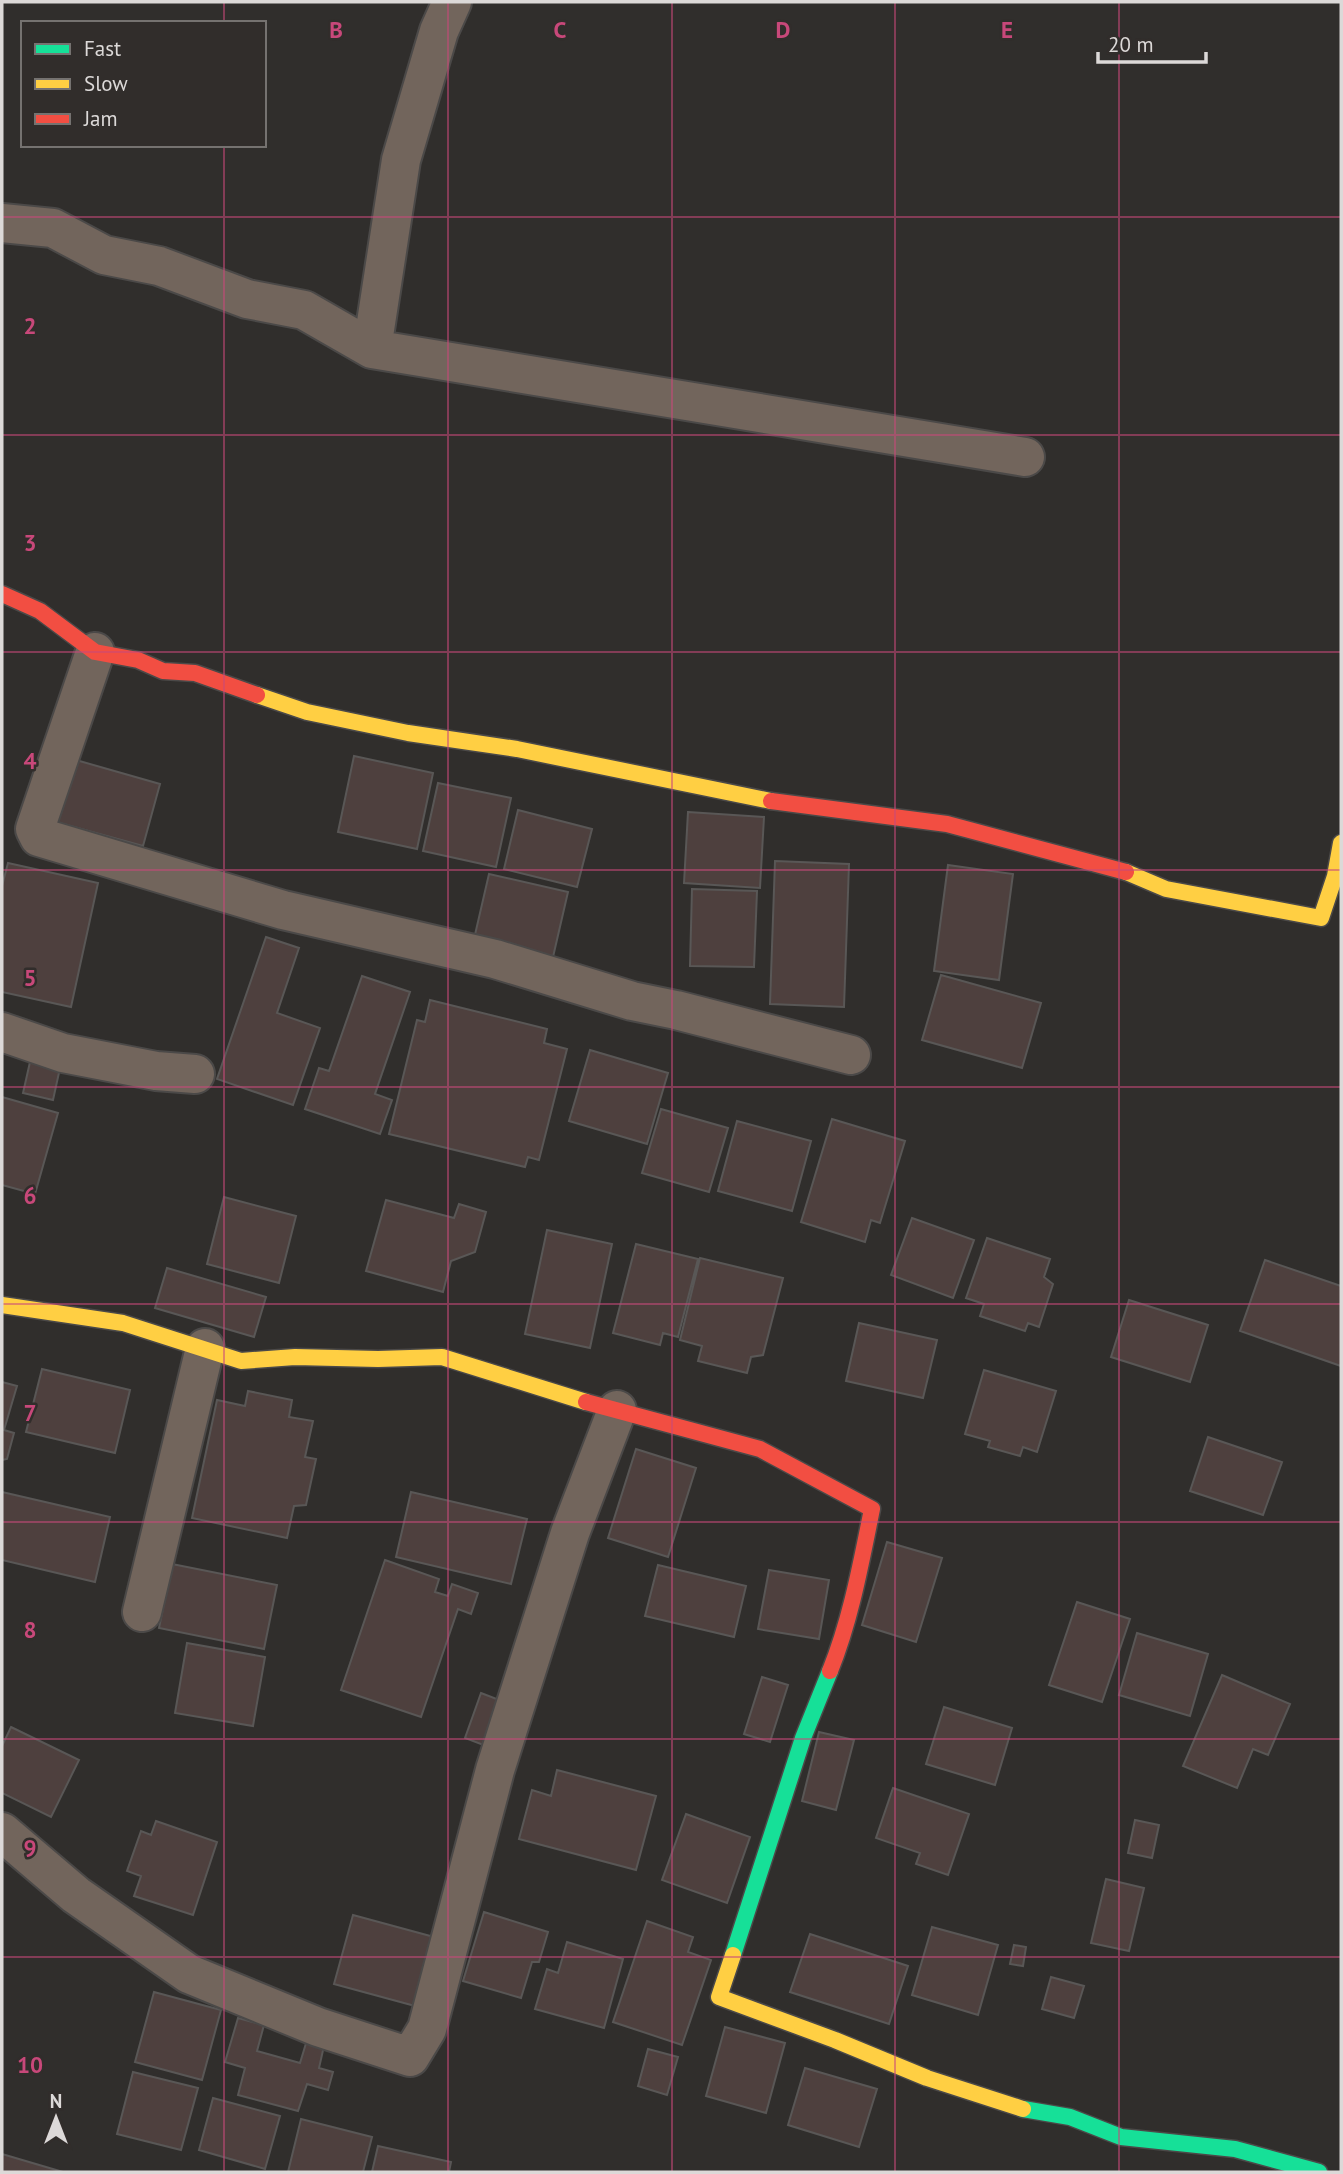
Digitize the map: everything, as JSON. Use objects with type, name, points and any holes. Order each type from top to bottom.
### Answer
[{"type":"street","points":[[372,349],[401,160],[439,31],[452,2]]},
{"type":"street","points":[[2,223],[53,228],[104,255],[159,266],[247,299],[304,310],[372,349],[1024,457]]},
{"type":"street","points":[[2,594],[40,611],[94,652],[138,660],[163,671],[195,673],[307,712],[408,733],[517,748],[764,800],[947,824],[1125,872],[1166,889],[1321,918],[1335,876],[1341,843]]},
{"type":"street","points":[[94,652],[35,828],[39,837],[283,910],[495,959],[632,1001],[852,1055]]},
{"type":"street","points":[[2,1032],[63,1053],[156,1071],[195,1074]]},
{"type":"street","points":[[2,1305],[67,1313],[123,1324],[241,1361],[295,1357],[442,1357],[617,1410],[760,1449],[872,1509],[858,1581],[839,1648],[803,1738],[719,1997],[927,2078],[1014,2108],[1070,2117],[1121,2137],[1235,2149],[1319,2172]]},
{"type":"street","points":[[142,1612],[205,1348]]},
{"type":"street","points":[[2,1832],[76,1895],[189,1974],[318,2027],[410,2057],[428,2029],[499,1757],[570,1533],[617,1410]]},
{"type":"building","points":[[62,756],[160,784],[143,846],[45,819]]},
{"type":"building","points":[[354,756],[433,773],[417,849],[338,832]]},
{"type":"building","points":[[438,783],[511,798],[496,867],[423,851]]},
{"type":"building","points":[[518,810],[592,829],[577,887],[504,869]]},
{"type":"building","points":[[688,812],[764,817],[760,888],[684,883]]},
{"type":"building","points":[[775,861],[849,864],[844,1007],[770,1004]]},
{"type":"building","points":[[8,863],[98,883],[71,1007],[2,992],[2,886]]},
{"type":"building","points":[[948,865],[1013,874],[999,980],[934,971]]},
{"type":"building","points":[[489,874],[568,892],[553,957],[474,939]]},
{"type":"building","points":[[692,889],[757,891],[754,967],[690,966]]},
{"type":"building","points":[[266,937],[299,948],[277,1013],[320,1028],[293,1105],[217,1079]]},
{"type":"building","points":[[941,975],[1041,1003],[1022,1068],[922,1040]]},
{"type":"building","points":[[362,976],[410,992],[375,1094],[392,1100],[380,1134],[305,1109],[319,1068],[329,1071]]},
{"type":"building","points":[[430,1000],[547,1029],[544,1043],[567,1049],[539,1160],[528,1157],[525,1167],[389,1134],[417,1020],[425,1022]]},
{"type":"building","points":[[590,1050],[668,1073],[647,1144],[569,1121]]},
{"type":"building","points":[[30,1062],[60,1068],[53,1100],[23,1093]]},
{"type":"building","points":[[2,1097],[58,1113],[35,1194],[2,1185]]},
{"type":"building","points":[[661,1109],[728,1128],[709,1192],[642,1173]]},
{"type":"building","points":[[832,1119],[905,1141],[880,1223],[871,1220],[865,1242],[801,1222]]},
{"type":"building","points":[[737,1121],[811,1141],[792,1211],[718,1191]]},
{"type":"building","points":[[224,1197],[296,1216],[279,1283],[207,1264]]},
{"type":"building","points":[[386,1200],[454,1218],[459,1204],[486,1212],[475,1252],[451,1261],[443,1292],[366,1271]]},
{"type":"building","points":[[912,1218],[974,1240],[953,1298],[891,1275]]},
{"type":"building","points":[[547,1230],[612,1244],[590,1348],[525,1334]]},
{"type":"building","points":[[987,1238],[1050,1259],[1044,1277],[1053,1284],[1039,1327],[1028,1323],[1025,1331],[980,1316],[984,1304],[966,1298]]},
{"type":"building","points":[[636,1244],[698,1259],[678,1337],[663,1333],[660,1345],[613,1333]]},
{"type":"building","points":[[700,1258],[783,1278],[763,1355],[751,1357],[747,1373],[698,1361],[702,1346],[680,1340]]},
{"type":"building","points":[[1265,1260],[1341,1286],[1341,1366],[1240,1331]]},
{"type":"building","points":[[167,1268],[266,1297],[254,1337],[155,1308]]},
{"type":"building","points":[[1129,1300],[1208,1325],[1190,1382],[1111,1357]]},
{"type":"building","points":[[859,1323],[937,1340],[923,1398],[846,1381]]},
{"type":"building","points":[[42,1369],[130,1390],[115,1453],[26,1432]]},
{"type":"building","points":[[984,1370],[1056,1391],[1037,1452],[1023,1447],[1020,1456],[988,1447],[990,1441],[965,1434]]},
{"type":"building","points":[[2,1382],[17,1386],[4,1430],[14,1433],[7,1459],[2,1460]]},
{"type":"building","points":[[248,1391],[292,1400],[289,1417],[313,1421],[305,1457],[316,1459],[306,1505],[294,1506],[287,1538],[192,1518],[217,1400],[245,1406]]},
{"type":"building","points":[[1208,1437],[1282,1462],[1263,1515],[1190,1491]]},
{"type":"building","points":[[636,1449],[696,1468],[668,1557],[608,1538]]},
{"type":"building","points":[[2,1492],[110,1517],[95,1582],[2,1560]]},
{"type":"building","points":[[411,1492],[527,1519],[511,1584],[396,1557]]},
{"type":"building","points":[[887,1542],[942,1558],[916,1642],[862,1625]]},
{"type":"building","points":[[385,1560],[439,1579],[435,1592],[448,1596],[452,1584],[478,1593],[471,1614],[458,1609],[421,1717],[341,1690]]},
{"type":"building","points":[[172,1564],[277,1585],[264,1649],[159,1628]]},
{"type":"building","points":[[658,1565],[746,1586],[734,1637],[645,1616]]},
{"type":"building","points":[[769,1570],[829,1580],[819,1639],[758,1629]]},
{"type":"building","points":[[1077,1602],[1130,1619],[1102,1702],[1049,1685]]},
{"type":"building","points":[[1137,1633],[1208,1654],[1190,1716],[1119,1695]]},
{"type":"building","points":[[187,1643],[265,1657],[253,1726],[175,1713]]},
{"type":"building","points":[[1222,1675],[1290,1704],[1268,1755],[1253,1749],[1237,1788],[1183,1766]]},
{"type":"building","points":[[762,1677],[788,1685],[770,1742],[744,1734]]},
{"type":"building","points":[[481,1693],[502,1701],[486,1746],[465,1738]]},
{"type":"building","points":[[944,1707],[1012,1728],[995,1785],[926,1764]]},
{"type":"building","points":[[11,1727],[79,1760],[51,1817],[2,1793],[2,1746]]},
{"type":"building","points":[[819,1732],[854,1740],[836,1810],[802,1801]]},
{"type":"building","points":[[557,1770],[656,1796],[636,1870],[519,1839],[532,1790],[551,1796]]},
{"type":"building","points":[[893,1788],[969,1814],[948,1875],[916,1864],[920,1853],[876,1838]]},
{"type":"building","points":[[686,1814],[750,1837],[727,1903],[662,1880]]},
{"type":"building","points":[[1135,1820],[1159,1825],[1152,1858],[1128,1853]]},
{"type":"building","points":[[156,1821],[217,1842],[193,1915],[134,1896],[141,1876],[127,1871],[141,1831],[151,1835]]},
{"type":"building","points":[[1106,1879],[1144,1888],[1129,1951],[1091,1943]]},
{"type":"building","points":[[484,1912],[548,1932],[539,1962],[532,1962],[521,1998],[463,1981]]},
{"type":"building","points":[[353,1915],[434,1937],[415,2006],[334,1984]]},
{"type":"building","points":[[647,1921],[693,1937],[688,1952],[711,1960],[682,2045],[613,2022]]},
{"type":"building","points":[[932,1927],[998,1945],[978,2015],[912,1995]]},
{"type":"building","points":[[810,1934],[908,1966],[889,2024],[790,1992]]},
{"type":"building","points":[[567,1942],[623,1959],[604,2028],[535,2009],[547,1969],[558,1973]]},
{"type":"building","points":[[1014,1945],[1026,1947],[1023,1966],[1010,1964]]},
{"type":"building","points":[[1051,1977],[1084,1986],[1074,2018],[1042,2009]]},
{"type":"building","points":[[154,1992],[221,2010],[202,2080],[135,2062]]},
{"type":"building","points":[[238,2018],[264,2025],[257,2051],[300,2063],[307,2040],[324,2046],[319,2068],[333,2072],[328,2090],[307,2084],[298,2111],[238,2095],[245,2068],[225,2062]]},
{"type":"building","points":[[725,2027],[785,2043],[766,2113],[706,2096]]},
{"type":"building","points":[[648,2049],[678,2057],[667,2095],[638,2086]]},
{"type":"building","points":[[805,2068],[877,2089],[859,2147],[788,2125]]},
{"type":"building","points":[[133,2072],[198,2088],[181,2150],[117,2134]]},
{"type":"building","points":[[213,2098],[280,2116],[265,2169],[199,2150]]},
{"type":"building","points":[[301,2119],[372,2137],[363,2172],[288,2172]]},
{"type":"building","points":[[378,2146],[451,2162],[449,2172],[372,2172]]},
{"type":"building","points":[[2,2154],[63,2172],[2,2172]]},
{"type":"traffic: fast","points":[[733,1955],[803,1738],[830,1671]]},
{"type":"traffic: fast","points":[[1023,2109],[1070,2117],[1121,2137],[1235,2149],[1319,2172]]},
{"type":"traffic: slow","points":[[257,695],[307,712],[408,733],[517,749],[771,801]]},
{"type":"traffic: slow","points":[[1126,872],[1166,889],[1321,918],[1335,876],[1341,843]]},
{"type":"traffic: slow","points":[[2,1305],[123,1323],[241,1361],[295,1357],[442,1357],[586,1402]]},
{"type":"traffic: slow","points":[[733,1955],[719,1997],[927,2078],[1023,2109]]},
{"type":"traffic: jam","points":[[2,594],[40,611],[95,652],[138,660],[163,671],[195,673],[257,695]]},
{"type":"traffic: jam","points":[[771,801],[947,824],[1126,872]]},
{"type":"traffic: jam","points":[[586,1402],[760,1449],[872,1509],[850,1611],[830,1671]]}]
